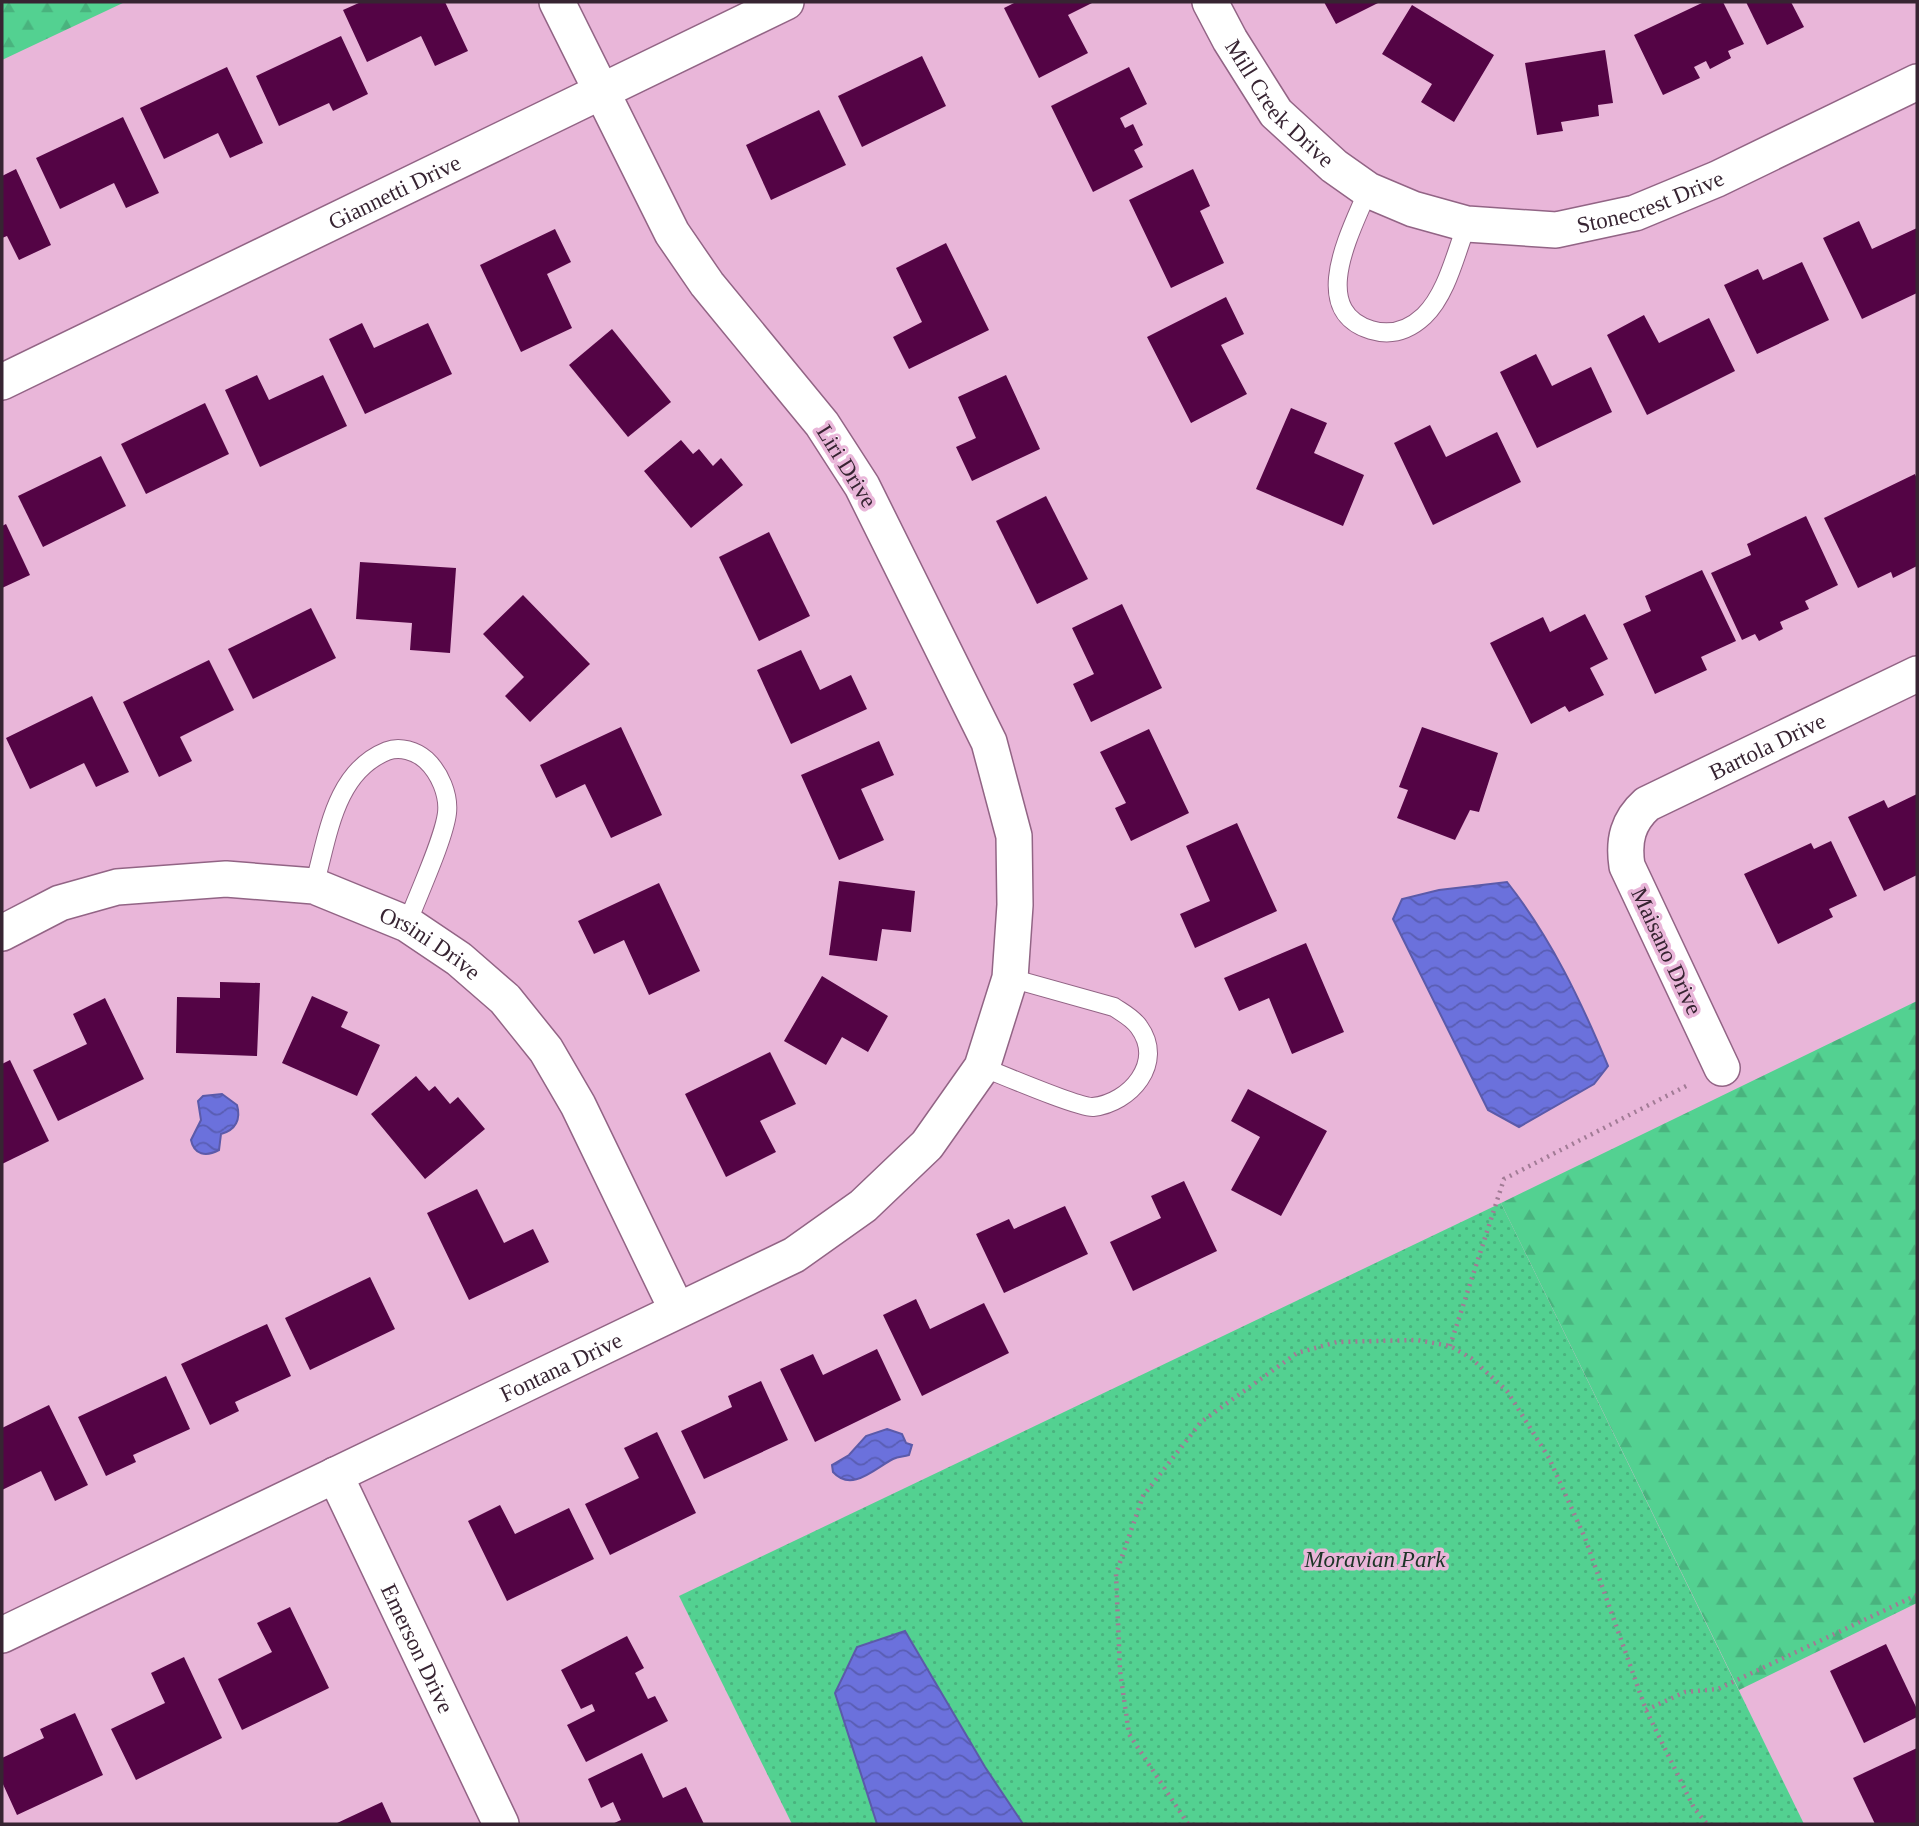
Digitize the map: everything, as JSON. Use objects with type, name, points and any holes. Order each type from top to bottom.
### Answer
[{"type":"street","name":"Liri Drive","points":[[557,2],[672,233],[707,284],[822,424],[862,485],[989,742],[1014,836],[1015,905],[1010,978]]},
{"type":"street","name":"Giannetti Drive","points":[[2,382],[786,2]]},
{"type":"street","name":"Mill Creek Drive","points":[[1210,2],[1230,40],[1276,113],[1334,166],[1368,190]]},
{"type":"street","name":"Stonecrest Drive","points":[[1368,190],[1413,209],[1467,223],[1556,230],[1634,213],[1717,179],[1917,82]]},
{"type":"street","name":"Bartola Drive","points":[[1628,831],[1635,815],[1647,804],[1917,674]]},
{"type":"street","name":"Maisano Drive","points":[[1628,831],[1624,849],[1627,866],[1708,1075]]},
{"type":"street","name":"Orsini Drive","points":[[2,933],[60,903],[117,887],[226,879],[314,886],[407,924],[459,959],[505,999],[546,1050],[578,1105],[677,1310]]},
{"type":"street","name":"Fontana Drive","points":[[2,1635],[794,1255],[863,1206],[928,1145],[982,1067],[1010,978]]},
{"type":"street","name":"Emerson Drive","points":[[335,1475],[500,1824]]},
{"type":"lane","points":[[1368,190],[1341,256],[1336,286],[1347,316],[1363,327],[1380,333],[1401,332],[1425,315],[1440,292],[1467,223]]},
{"type":"lane","points":[[314,886],[341,792],[355,772],[373,757],[391,749],[411,750],[427,761],[439,777],[447,796],[447,816],[407,924]]},
{"type":"lane","points":[[982,1067],[1090,1107],[1112,1103],[1129,1093],[1141,1080],[1147,1064],[1147,1045],[1140,1028],[1114,1007],[1010,978]]},
{"type":"path","points":[[1450,1346],[1504,1180],[1708,1075]]},
{"type":"path","points":[[1188,1824],[1129,1734],[1120,1671],[1116,1574],[1143,1496],[1201,1423],[1297,1353],[1337,1342],[1417,1340],[1450,1346],[1471,1358],[1507,1391],[1549,1458],[1585,1538],[1646,1710],[1694,1808],[1707,1824]]},
{"type":"path","points":[[1646,1710],[1685,1692],[1718,1689],[1917,1595]]},
{"type":"green space","points":[[2,2],[125,2],[2,60]]},
{"type":"green space","points":[[1917,1001],[1917,1603],[1739,1690],[1501,1203]]},
{"type":"green space","name":"Moravian Park","points":[[1501,1203],[1804,1824],[792,1824],[679,1596]]},
{"type":"water","points":[[1507,882],[1538,925],[1564,971],[1608,1066],[1594,1084],[1519,1127],[1488,1110],[1393,919],[1402,899],[1439,890]]},
{"type":"water","points":[[222,1094],[237,1105],[238,1119],[234,1127],[221,1134],[219,1150],[210,1154],[198,1152],[191,1140],[201,1120],[198,1101],[203,1096]]},
{"type":"water","points":[[887,1429],[902,1434],[906,1443],[912,1445],[909,1455],[897,1457],[856,1479],[840,1478],[833,1472],[832,1465],[849,1455],[866,1436]]},
{"type":"water","points":[[905,1631],[985,1767],[1023,1824],[877,1824],[835,1693],[857,1647]]},
{"type":"building","points":[[361,2],[445,2],[468,51],[435,66],[421,36],[367,62],[343,10]]},
{"type":"building","points":[[1016,2],[1094,2],[1068,15],[1088,53],[1039,78],[1004,8]]},
{"type":"building","points":[[1324,2],[1380,2],[1336,24]]},
{"type":"building","points":[[1704,2],[1723,2],[1744,44],[1728,51],[1731,58],[1710,69],[1706,61],[1694,67],[1700,78],[1663,95],[1634,35]]},
{"type":"building","points":[[1746,2],[1791,2],[1804,27],[1767,45]]},
{"type":"building","points":[[1412,5],[1494,55],[1454,122],[1421,102],[1432,84],[1382,54]]},
{"type":"building","points":[[341,36],[368,94],[333,111],[329,103],[279,126],[256,76]]},
{"type":"building","points":[[1605,50],[1613,103],[1598,105],[1599,116],[1561,122],[1563,131],[1537,135],[1525,63]]},
{"type":"building","points":[[922,56],[946,106],[862,147],[838,96]]},
{"type":"building","points":[[227,67],[263,143],[230,158],[218,133],[164,159],[140,108]]},
{"type":"building","points":[[1129,67],[1147,104],[1120,118],[1125,128],[1133,124],[1143,145],[1134,150],[1143,167],[1093,192],[1051,106]]},
{"type":"building","points":[[819,110],[846,165],[771,200],[746,145]]},
{"type":"building","points":[[123,117],[159,193],[126,208],[114,183],[60,209],[36,158]]},
{"type":"building","points":[[16,169],[51,245],[19,260],[7,236],[2,238],[2,176]]},
{"type":"building","points":[[1193,169],[1210,206],[1200,211],[1224,263],[1171,288],[1129,200]]},
{"type":"building","points":[[1859,221],[1872,249],[1917,228],[1917,293],[1862,319],[1823,238]]},
{"type":"building","points":[[555,229],[571,262],[547,274],[572,328],[521,352],[480,265]]},
{"type":"building","points":[[946,243],[989,330],[909,369],[893,337],[922,322],[896,268]]},
{"type":"building","points":[[1802,262],[1829,320],[1757,354],[1724,285],[1758,269],[1763,280]]},
{"type":"building","points":[[1226,297],[1244,334],[1221,345],[1247,394],[1191,423],[1147,337]]},
{"type":"building","points":[[1644,315],[1659,343],[1709,318],[1735,371],[1647,415],[1607,335]]},
{"type":"building","points":[[362,323],[374,348],[428,323],[452,374],[365,414],[329,339]]},
{"type":"building","points":[[612,329],[671,402],[628,437],[569,365]]},
{"type":"building","points":[[1536,354],[1552,386],[1591,367],[1612,412],[1537,448],[1500,372]]},
{"type":"building","points":[[257,375],[269,400],[323,375],[347,426],[260,467],[225,390]]},
{"type":"building","points":[[1006,375],[1040,449],[972,481],[956,447],[976,438],[958,397]]},
{"type":"building","points":[[205,403],[229,454],[146,494],[121,444]]},
{"type":"building","points":[[1291,408],[1327,423],[1314,453],[1364,475],[1343,526],[1256,489]]},
{"type":"building","points":[[1430,425],[1446,457],[1497,432],[1521,482],[1433,525],[1394,443]]},
{"type":"building","points":[[681,440],[693,454],[699,449],[713,466],[721,458],[743,485],[691,528],[644,471]]},
{"type":"building","points":[[101,456],[126,506],[43,547],[18,496]]},
{"type":"building","points":[[1915,474],[1917,566],[1893,578],[1891,572],[1858,588],[1824,518]]},
{"type":"building","points":[[1046,496],[1088,579],[1037,604],[996,521]]},
{"type":"building","points":[[1806,516],[1838,585],[1805,601],[1809,609],[1780,622],[1783,629],[1759,641],[1755,634],[1742,640],[1711,573],[1751,555],[1747,544]]},
{"type":"building","points":[[6,524],[30,575],[2,588],[2,526]]},
{"type":"building","points":[[769,532],[810,616],[759,641],[719,557]]},
{"type":"building","points":[[360,562],[456,568],[450,653],[410,650],[412,623],[356,619]]},
{"type":"building","points":[[1702,570],[1736,641],[1701,657],[1707,670],[1655,694],[1623,624],[1651,611],[1645,596]]},
{"type":"building","points":[[523,595],[590,664],[530,722],[505,696],[524,677],[483,634]]},
{"type":"building","points":[[1122,604],[1162,688],[1091,722],[1073,684],[1094,674],[1072,628]]},
{"type":"building","points":[[311,608],[336,658],[253,699],[228,649]]},
{"type":"building","points":[[1585,614],[1608,659],[1590,668],[1604,695],[1569,712],[1565,706],[1531,724],[1490,643],[1543,617],[1550,632]]},
{"type":"building","points":[[801,650],[820,690],[851,675],[867,709],[791,744],[757,670]]},
{"type":"building","points":[[209,660],[234,710],[180,737],[192,761],[159,777],[123,702]]},
{"type":"building","points":[[92,696],[129,772],[96,787],[84,763],[30,789],[6,738]]},
{"type":"building","points":[[621,727],[662,815],[611,838],[585,784],[556,798],[540,765]]},
{"type":"building","points":[[1422,727],[1498,753],[1479,812],[1470,810],[1455,840],[1397,818],[1408,790],[1399,787]]},
{"type":"building","points":[[1149,729],[1189,813],[1131,841],[1115,808],[1126,803],[1100,752]]},
{"type":"building","points":[[879,741],[894,775],[861,789],[884,840],[839,860],[801,775]]},
{"type":"building","points":[[1917,794],[1917,875],[1884,891],[1848,817],[1884,800],[1888,808]]},
{"type":"building","points":[[1237,823],[1277,911],[1195,948],[1180,914],[1210,901],[1186,846]]},
{"type":"building","points":[[1831,841],[1857,896],[1829,909],[1833,917],[1778,944],[1744,874],[1811,843],[1814,849]]},
{"type":"building","points":[[839,881],[915,891],[911,932],[882,929],[877,961],[829,955]]},
{"type":"building","points":[[659,883],[700,971],[649,995],[624,940],[594,954],[578,921]]},
{"type":"building","points":[[1306,943],[1344,1032],[1292,1054],[1269,998],[1239,1011],[1224,978]]},
{"type":"building","points":[[822,976],[888,1016],[868,1052],[842,1037],[826,1065],[784,1041]]},
{"type":"building","points":[[220,982],[260,983],[257,1056],[176,1053],[177,997],[220,998]]},
{"type":"building","points":[[312,996],[348,1012],[341,1027],[380,1045],[357,1096],[282,1063]]},
{"type":"building","points":[[105,998],[144,1079],[58,1121],[33,1070],[87,1044],[73,1014]]},
{"type":"building","points":[[770,1052],[796,1104],[760,1121],[776,1152],[726,1177],[685,1094]]},
{"type":"building","points":[[10,1060],[49,1141],[2,1164],[2,1064]]},
{"type":"building","points":[[416,1076],[429,1091],[435,1086],[450,1104],[458,1097],[485,1129],[425,1179],[371,1114]]},
{"type":"building","points":[[1248,1089],[1327,1131],[1281,1216],[1231,1190],[1260,1137],[1231,1121]]},
{"type":"building","points":[[1184,1181],[1217,1251],[1133,1291],[1110,1242],[1161,1218],[1151,1196]]},
{"type":"building","points":[[477,1189],[504,1243],[533,1229],[549,1262],[469,1300],[427,1213]]},
{"type":"building","points":[[1065,1206],[1088,1254],[1004,1293],[976,1234],[1009,1219],[1014,1229]]},
{"type":"building","points":[[370,1277],[395,1329],[310,1370],[285,1318]]},
{"type":"building","points":[[916,1299],[930,1329],[984,1303],[1009,1353],[922,1396],[883,1315]]},
{"type":"building","points":[[267,1324],[291,1376],[235,1402],[239,1411],[210,1425],[181,1364]]},
{"type":"building","points":[[877,1349],[901,1400],[815,1442],[780,1369],[813,1354],[823,1375]]},
{"type":"building","points":[[166,1376],[190,1429],[133,1455],[136,1462],[106,1476],[78,1417]]},
{"type":"building","points":[[761,1381],[788,1440],[704,1479],[681,1431],[732,1407],[728,1396]]},
{"type":"building","points":[[49,1405],[88,1485],[55,1501],[41,1471],[2,1490],[2,1428]]},
{"type":"building","points":[[657,1432],[696,1513],[610,1555],[585,1504],[639,1478],[624,1448]]},
{"type":"building","points":[[500,1505],[515,1534],[569,1508],[594,1559],[507,1601],[468,1521]]},
{"type":"building","points":[[290,1607],[329,1688],[242,1730],[218,1679],[272,1652],[257,1623]]},
{"type":"building","points":[[627,1636],[644,1668],[635,1673],[648,1699],[655,1696],[668,1721],[586,1762],[567,1725],[595,1711],[592,1704],[581,1709],[561,1670]]},
{"type":"building","points":[[1886,1644],[1917,1709],[1917,1717],[1864,1743],[1830,1671]]},
{"type":"building","points":[[184,1657],[222,1738],[136,1780],[111,1729],[165,1703],[151,1673]]},
{"type":"building","points":[[75,1713],[103,1775],[17,1815],[2,1782],[2,1758],[44,1738],[40,1729]]},
{"type":"building","points":[[1917,1748],[1917,1824],[1875,1824],[1853,1778]]},
{"type":"building","points":[[642,1753],[663,1798],[686,1787],[704,1824],[612,1824],[621,1820],[613,1802],[601,1808],[588,1779]]},
{"type":"building","points":[[382,1802],[392,1824],[335,1824]]}]
